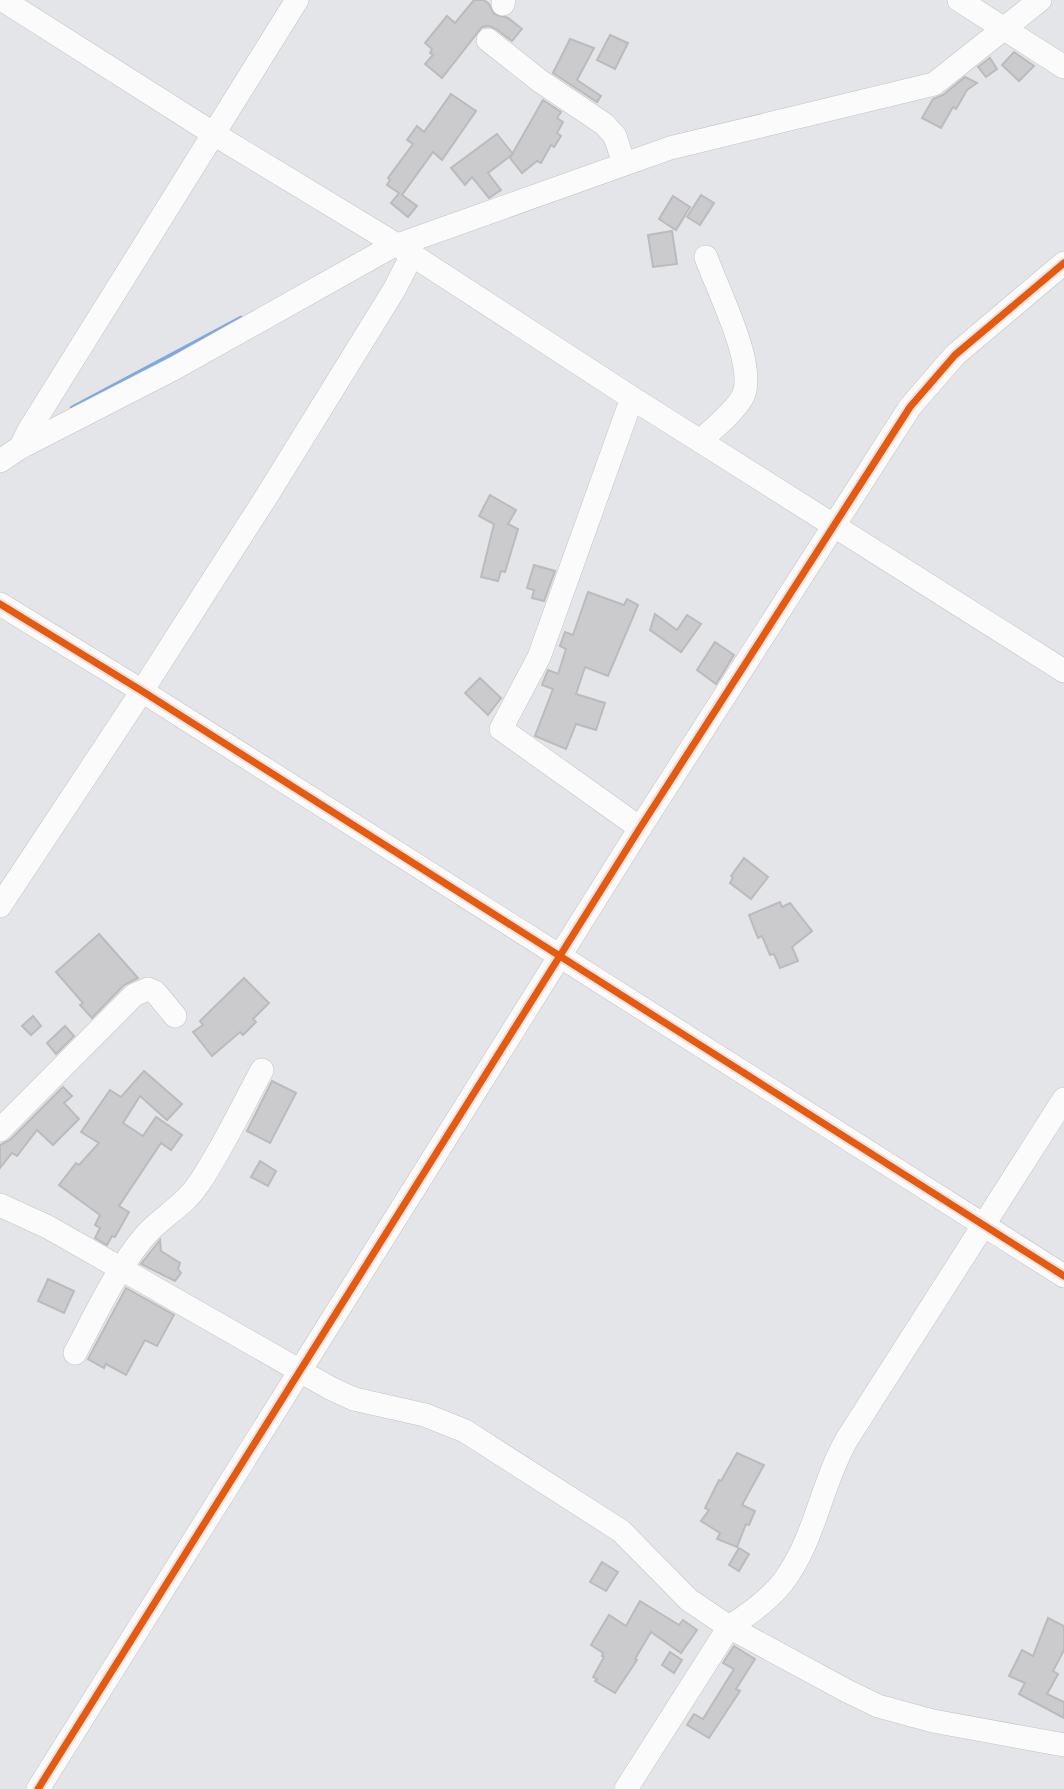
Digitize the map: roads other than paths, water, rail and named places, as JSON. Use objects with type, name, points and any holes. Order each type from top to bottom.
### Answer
[{"type":"street","points":[[3,0],[214,134],[405,250],[632,398],[1064,671]]},
{"type":"street","points":[[21,447],[29,430],[297,0]]},
{"type":"street","points":[[959,0],[1064,67]]},
{"type":"street","points":[[0,461],[21,447],[175,368],[389,248],[405,250],[624,164],[683,145],[934,84],[1040,0]]},
{"type":"street","points":[[488,40],[540,81],[604,124],[615,136],[624,164]]},
{"type":"street","points":[[0,905],[142,691],[394,290],[405,250]]},
{"type":"street","points":[[700,441],[743,396],[747,378],[741,347],[706,257]]},
{"type":"street","points":[[38,1789],[298,1370],[909,407],[982,330],[1064,263]]},
{"type":"street","points":[[632,398],[538,657],[501,729],[640,828]]},
{"type":"street","points":[[0,604],[142,691],[1064,1276]]},
{"type":"street","points":[[0,1130],[141,991],[151,990],[175,1016]]},
{"type":"street","points":[[75,1353],[122,1269],[146,1235],[178,1209],[200,1183],[262,1070]]},
{"type":"street","points":[[626,1789],[729,1627],[782,1583],[801,1552],[836,1458],[1064,1099]]},
{"type":"street","points":[[0,1205],[48,1227],[298,1370],[354,1399],[425,1415],[465,1431],[621,1531],[679,1593],[729,1627],[878,1706],[933,1720],[1064,1745]]},
{"type":"waterway","points":[[72,408],[241,318]]}]
